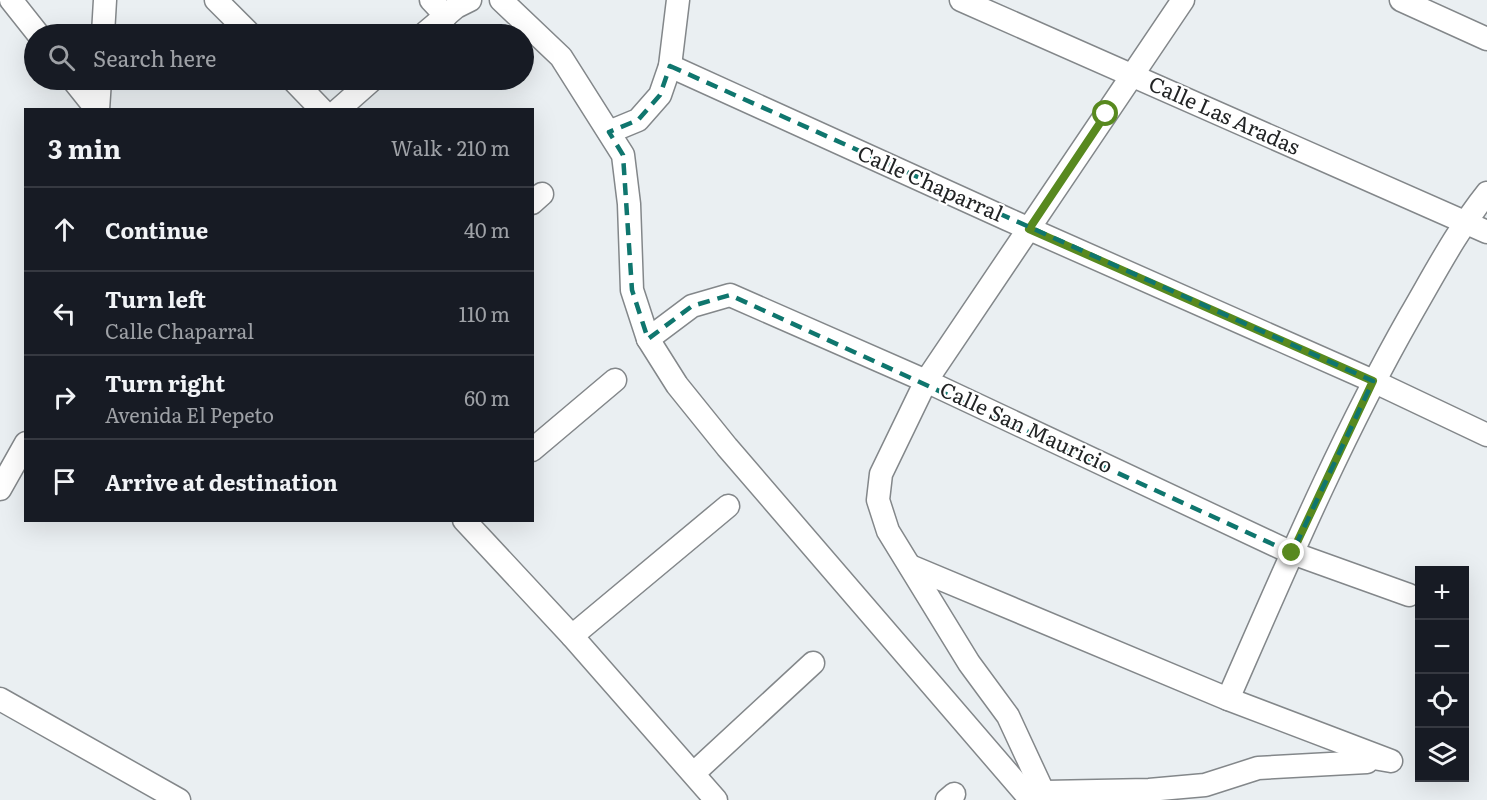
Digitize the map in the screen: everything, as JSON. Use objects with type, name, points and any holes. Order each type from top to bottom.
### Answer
[{"type":"street","points":[[11,0],[30,24]]},
{"type":"street","points":[[104,24],[105,0]]},
{"type":"street","points":[[216,0],[239,24]]},
{"type":"street","points":[[429,24],[438,8],[456,7],[470,0]]},
{"type":"street","points":[[501,0],[526,24]]},
{"type":"street","points":[[609,132],[638,120],[660,96],[670,66],[678,0]]},
{"type":"street","name":"Calle Las Aradas","points":[[960,0],[1487,232]]},
{"type":"street","points":[[1041,797],[1008,716],[969,663],[888,531],[878,500],[880,474],[926,381],[1183,0]]},
{"type":"street","points":[[1401,0],[1487,39]]},
{"type":"street","points":[[534,31],[561,57],[623,155],[629,204],[632,290],[648,339],[677,385],[727,447],[1041,797]]},
{"type":"street","name":"Calle Chaparral","points":[[670,66],[1029,229],[1373,381],[1487,435]]},
{"type":"street","points":[[81,90],[95,108]]},
{"type":"street","points":[[97,108],[99,90]]},
{"type":"street","points":[[303,90],[320,108]]},
{"type":"street","points":[[340,108],[361,90]]},
{"type":"street","points":[[1228,699],[1292,553],[1373,381],[1464,222],[1487,192]]},
{"type":"street","name":"Calle San Mauricio","points":[[648,339],[692,306],[730,295],[926,381],[1292,553],[1410,595]]},
{"type":"street","points":[[534,448],[615,380]]},
{"type":"street","points":[[0,489],[24,447]]},
{"type":"street","points":[[572,636],[728,506]]},
{"type":"street","points":[[466,522],[572,636],[716,800]]},
{"type":"street","points":[[910,566],[1228,699],[1391,761]]},
{"type":"street","points":[[694,773],[813,663]]},
{"type":"street","points":[[0,699],[179,800]]},
{"type":"street","points":[[1350,754],[1391,761]]},
{"type":"street","points":[[1041,797],[1205,785],[1258,768],[1391,761]]},
{"type":"highlighted area","points":[[670,66],[1373,381],[1292,553],[730,295],[692,306],[648,339],[632,290],[623,155],[609,132],[638,120],[660,95]]},
{"type":"route","points":[[1106,114],[1029,229],[1373,381],[1292,553]]}]
